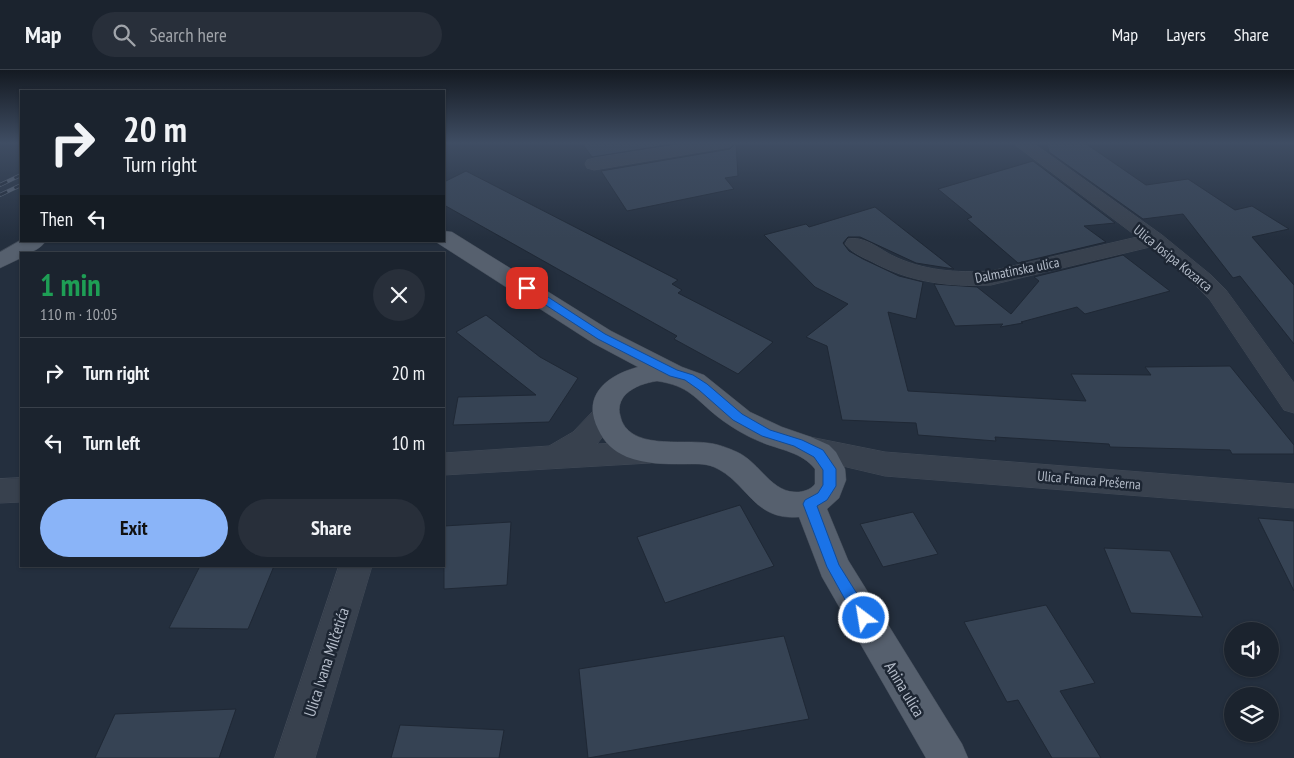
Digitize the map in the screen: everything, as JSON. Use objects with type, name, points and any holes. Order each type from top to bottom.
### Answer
[{"type":"main road","points":[[445,238],[602,337],[674,373],[689,378],[703,387],[738,417],[766,433],[810,448]]},
{"type":"main road","points":[[0,261],[33,242]]},
{"type":"main road","points":[[602,337],[612,361],[618,387]]},
{"type":"main road","points":[[606,415],[606,404],[610,395],[627,380],[641,374],[657,372],[674,373]]},
{"type":"main road","name":"Anina ulica","points":[[606,415],[610,428],[619,439],[633,448],[650,452],[710,454],[724,459],[742,469],[764,495],[776,501],[834,567],[948,758]]},
{"type":"main road","name":"Anina ulica","points":[[810,448],[825,461],[830,469],[820,495],[834,567]]},
{"type":"main road","points":[[776,501],[790,505],[820,495]]},
{"type":"street","name":"Ulica Josipa Kozarca","points":[[1066,175],[1154,240],[1204,280],[1218,295],[1294,403]]},
{"type":"street","name":"Dalmatinska ulica","points":[[856,244],[884,261],[908,271],[937,278],[965,280],[991,278],[1154,240]]},
{"type":"street","points":[[552,458],[583,440],[606,415]]},
{"type":"street","name":"Ulica Franca Prešerna","points":[[810,448],[885,464],[1294,496]]},
{"type":"street","points":[[445,464],[650,452]]},
{"type":"street","name":"Ulica Franca Prešerna","points":[[820,495],[854,474],[885,464]]},
{"type":"street","points":[[0,491],[20,490]]},
{"type":"street","name":"Ulica Ivana Milčetića","points":[[295,758],[356,567]]},
{"type":"building","points":[[458,175],[474,175],[678,280],[672,284],[682,290],[678,293],[773,342],[738,374],[674,339],[677,336],[445,206],[445,182]]},
{"type":"building","points":[[604,175],[738,175],[725,178],[734,189],[627,211]]},
{"type":"building","points":[[985,175],[1052,175],[1115,223],[1084,226],[1106,242],[1018,263],[967,219],[972,217],[938,189]]},
{"type":"building","points":[[1081,175],[1132,175],[1146,185],[1188,179],[1235,210],[1252,206],[1289,229],[1252,237],[1294,285],[1294,344],[1240,276],[1233,278],[1183,214],[1143,219]]},
{"type":"building","points":[[875,207],[954,269],[916,263],[860,237],[848,237],[843,243],[849,251],[863,259],[899,276],[923,282],[916,319],[888,312],[908,391],[1086,401],[1071,374],[1151,375],[1145,367],[1230,366],[1294,445],[1294,454],[1232,454],[1230,450],[1110,447],[1109,444],[995,437],[996,441],[918,435],[916,423],[842,420],[827,346],[806,337],[848,304],[815,287],[764,235],[806,224],[809,227]]},
{"type":"building","points":[[1123,255],[1170,291],[1085,314],[1077,307],[1021,322],[1023,323],[1000,327],[1003,324],[955,326],[934,284],[977,287],[1011,314],[1039,281],[1034,277]]},
{"type":"building","points":[[486,315],[540,357],[578,378],[549,422],[453,425],[458,397],[536,395],[456,332]]},
{"type":"building","points":[[740,505],[774,566],[665,603],[637,537]]},
{"type":"building","points":[[913,512],[938,554],[883,567],[860,524]]},
{"type":"building","points":[[1258,518],[1294,521],[1294,591]]},
{"type":"building","points":[[511,522],[507,585],[444,589],[445,526]]},
{"type":"building","points":[[1104,548],[1170,551],[1203,617],[1131,613]]},
{"type":"building","points":[[200,567],[274,567],[248,629],[169,628]]},
{"type":"building","points":[[1046,605],[1095,683],[1060,691],[1101,758],[1052,758],[1018,700],[1007,702],[964,622]]},
{"type":"building","points":[[784,636],[809,719],[588,758],[579,669]]},
{"type":"building","points":[[236,709],[219,758],[95,758],[115,714]]},
{"type":"building","points":[[400,725],[504,730],[499,758],[391,758]]},
{"type":"railway","points":[[0,185],[20,175]]},
{"type":"railway","points":[[0,195],[20,185]]},
{"type":"route","points":[[527,288],[602,337],[674,373],[689,378],[703,387],[738,417],[766,433],[798,443],[819,454],[830,469],[830,486],[817,501],[810,504],[834,567],[864,618]]}]
